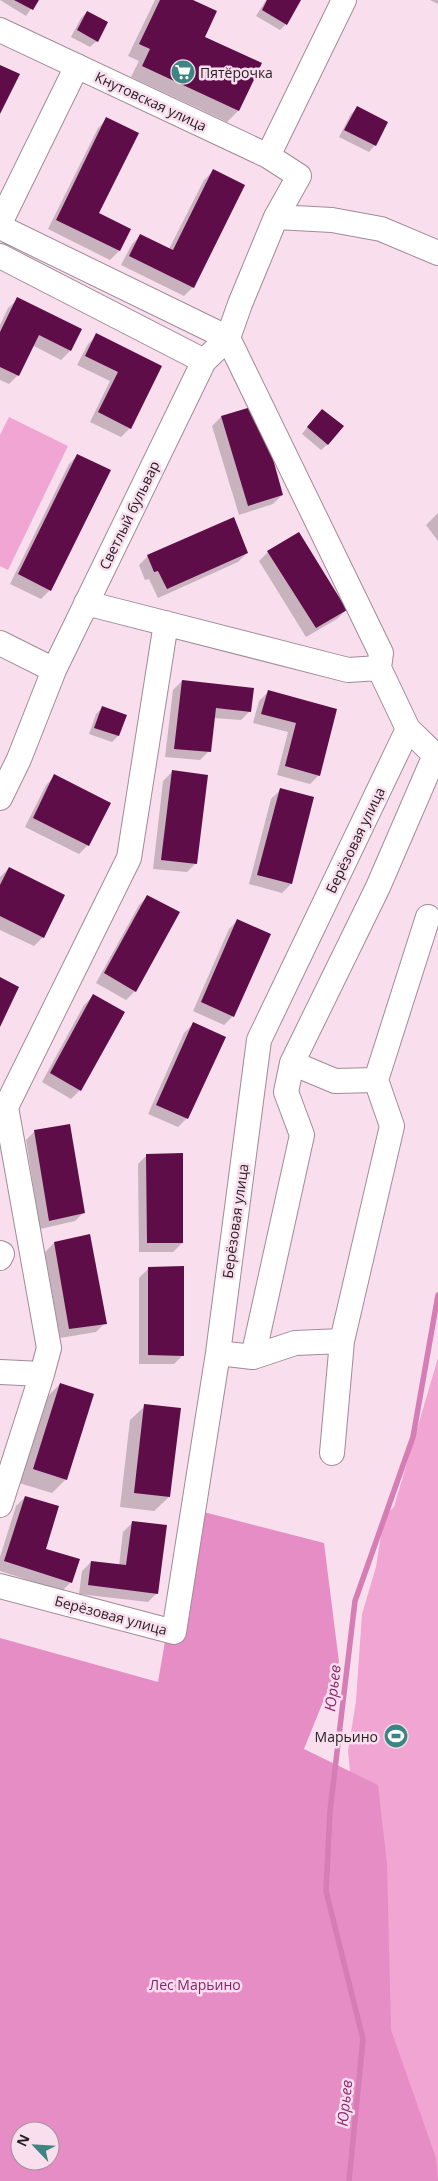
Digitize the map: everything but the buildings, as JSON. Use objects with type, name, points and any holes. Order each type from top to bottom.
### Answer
[{"type":"street","points":[[268,156],[344,0]]},
{"type":"street","name":"Кнутовская улица","points":[[0,30],[268,156],[299,176]]},
{"type":"street","points":[[0,223],[77,66]]},
{"type":"street","name":"Светлый бульвар","points":[[0,798],[10,756],[54,670],[204,361],[228,338],[276,217],[299,176]]},
{"type":"street","points":[[276,217],[332,220],[381,229],[438,253]]},
{"type":"street","points":[[0,227],[228,338],[381,653],[379,668],[408,729],[436,752],[378,887],[292,1063],[286,1092],[302,1135],[253,1357]]},
{"type":"street","points":[[0,256],[204,361]]},
{"type":"street","points":[[86,603],[348,670],[379,668]]},
{"type":"street","points":[[0,1505],[49,1348],[6,1107],[129,858],[166,623]]},
{"type":"street","points":[[0,643],[54,670]]},
{"type":"street","name":"Берёзовая улица","points":[[0,1586],[174,1632],[218,1352],[259,1040],[408,729]]},
{"type":"street","points":[[332,1453],[342,1340],[392,1126],[376,1080],[428,917]]},
{"type":"street","points":[[292,1063],[335,1081],[376,1080]]},
{"type":"street","points":[[0,1253],[2,1254],[0,1258]]},
{"type":"street","points":[[218,1352],[253,1357],[295,1343],[342,1340]]},
{"type":"street","points":[[0,1372],[42,1374]]},
{"type":"shaded area","points":[[9,417],[68,446],[8,570],[0,566],[0,435]]},
{"type":"shaded area","name":"Марьино","points":[[438,1358],[438,2181],[390,2181],[348,1751],[356,1701],[362,1614],[376,1567],[384,1516],[394,1507]]},
{"type":"green space","name":"Лес Марьино","points":[[188,1508],[324,1543],[339,1662],[304,1749],[378,1785],[387,1864],[391,2030],[436,2158],[438,2181],[0,2181],[0,1638],[158,1682]]},
{"type":"waterway","name":"Юрьев","points":[[349,2181],[363,2039],[326,1891],[330,1811],[355,1601],[413,1437],[438,1295]]},
{"type":"place","name":"Пятёрочка","points":[[183,72]]},
{"type":"place","name":"Марьино","points":[[396,1736]]}]
